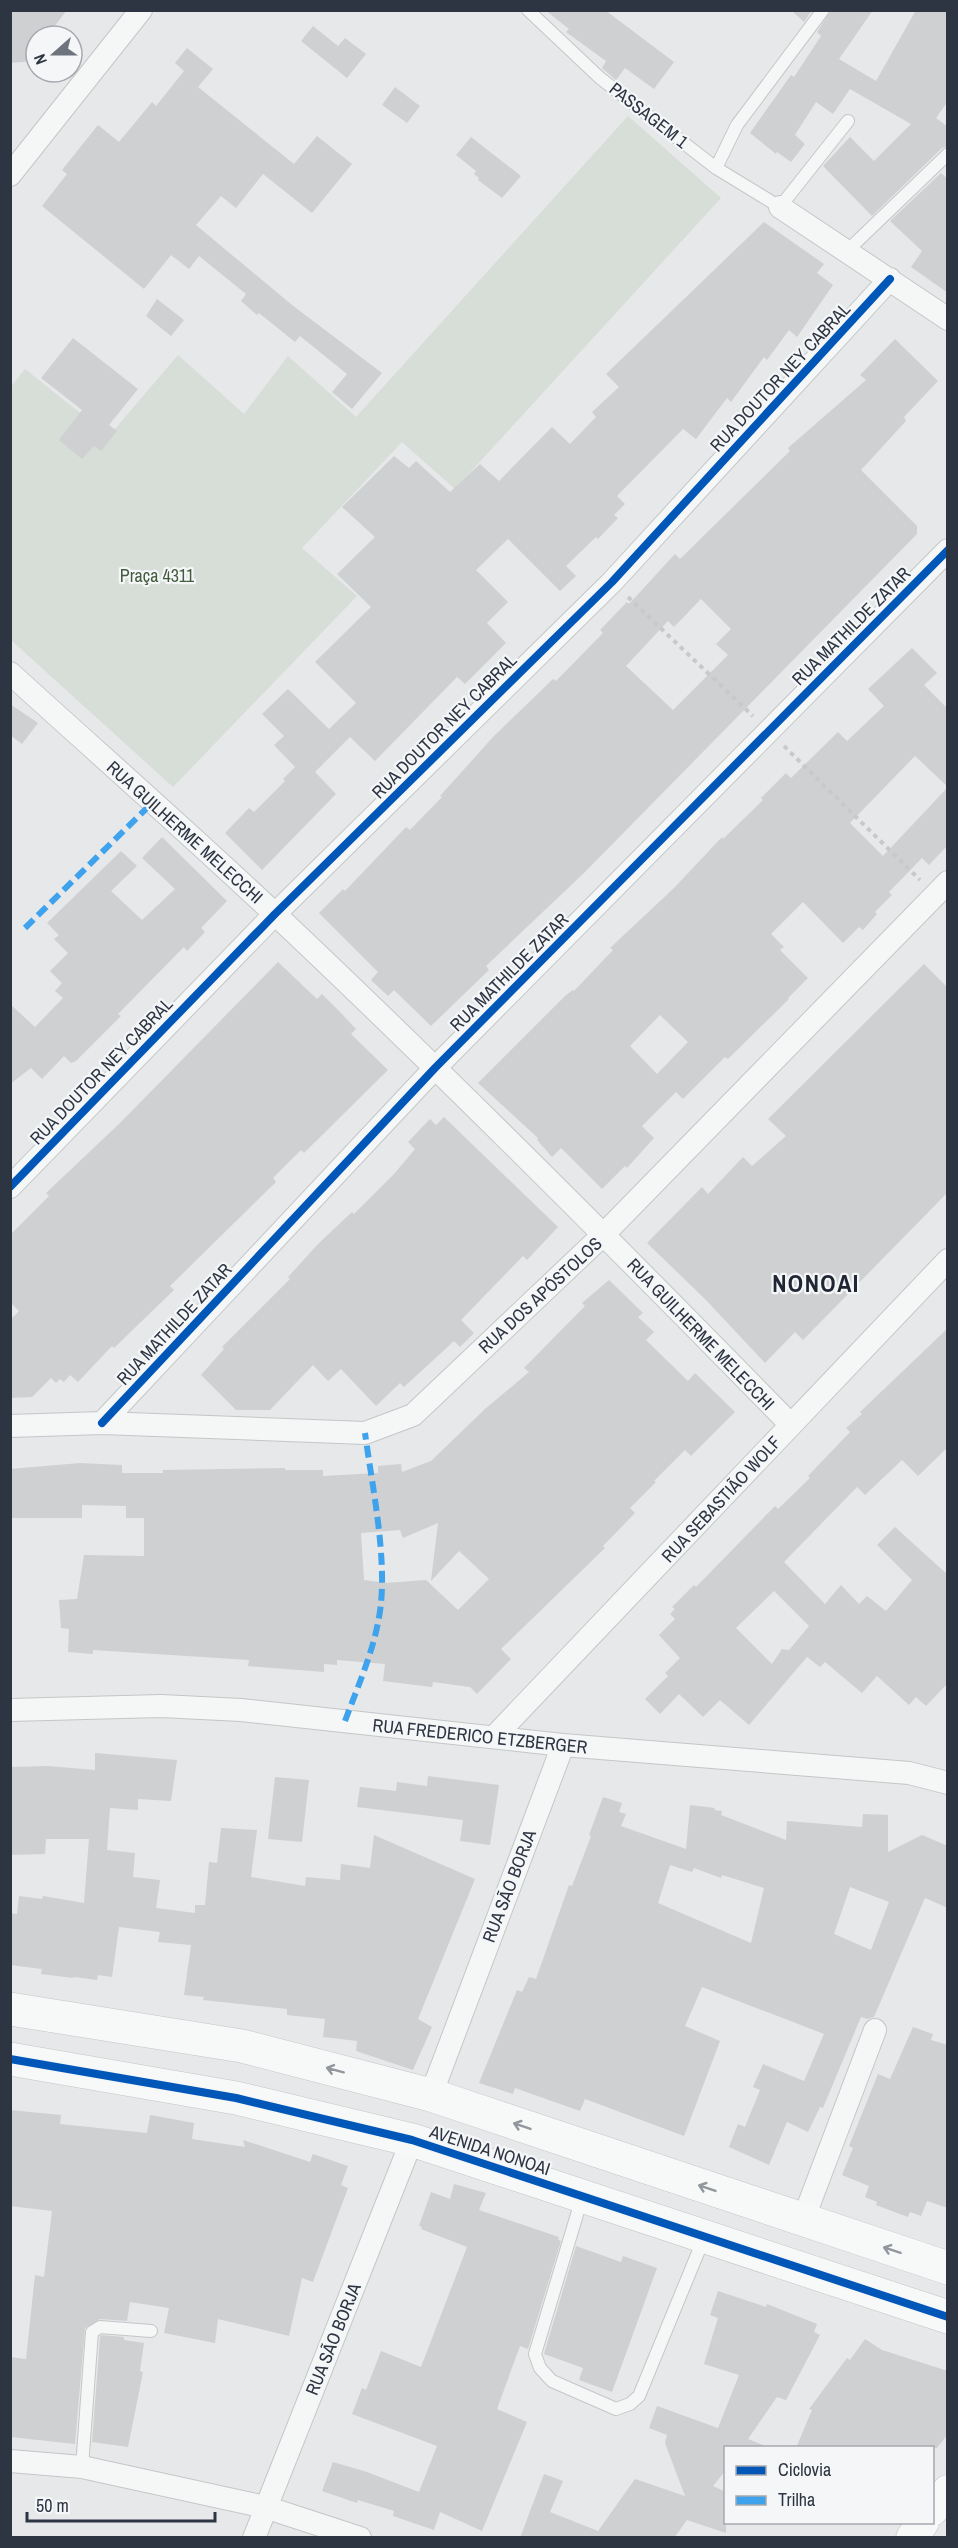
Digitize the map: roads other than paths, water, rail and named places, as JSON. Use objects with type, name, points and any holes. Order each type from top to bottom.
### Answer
[{"type":"main road","name":"AVENIDA NONOAI","points":[[10,2009],[242,2046],[431,2095],[948,2268]]},
{"type":"main road","name":"AVENIDA NONOAI","points":[[10,2060],[236,2098],[412,2140],[948,2318]]},
{"type":"street","points":[[10,175],[141,10]]},
{"type":"street","points":[[780,207],[948,320]]},
{"type":"street","name":"RUA DOUTOR NEY CABRAL","points":[[10,1187],[275,914],[612,582],[890,279]]},
{"type":"street","name":"RUA MATHILDE ZATAR","points":[[102,1423],[435,1068],[948,550]]},
{"type":"street","name":"RUA GUILHERME MELECCHI","points":[[10,673],[275,914],[435,1068],[604,1234],[790,1425]]},
{"type":"street","name":"RUA DOS APÓSTOLOS","points":[[10,1426],[102,1423],[365,1433],[413,1415],[604,1234],[948,882]]},
{"type":"street","name":"RUA SEBASTIÃO WOLF","points":[[494,1737],[948,1260]]},
{"type":"street","name":"RUA FREDERICO ETZBERGER","points":[[10,1710],[161,1706],[241,1710],[563,1745],[909,1773],[948,1783]]},
{"type":"street","name":"RUA SÃO BORJA","points":[[431,2095],[563,1745]]},
{"type":"street","points":[[803,2220],[875,2030]]},
{"type":"street","name":"RUA SÃO BORJA","points":[[254,2538],[412,2140]]},
{"type":"street","points":[[10,2461],[82,2468],[265,2507],[360,2538]]},
{"type":"street","points":[[934,2509],[948,2490]]},
{"type":"street","points":[[912,2538],[922,2524]]},
{"type":"lane","name":"PASSAGEM 1","points":[[528,10],[600,78],[717,168],[780,207]]},
{"type":"lane","points":[[717,168],[737,125],[823,10]]},
{"type":"lane","points":[[780,207],[848,121]]},
{"type":"lane","points":[[847,250],[948,154]]},
{"type":"lane","points":[[582,2196],[535,2354],[540,2368],[552,2381],[616,2409],[630,2404],[639,2396],[705,2237]]},
{"type":"lane","points":[[82,2468],[92,2332],[100,2327],[151,2331]]},
{"type":"district","name":"NONOAI","points":[[816,1283]]},
{"type":"park label","name":"Praça 4311","points":[[157,575]]}]
